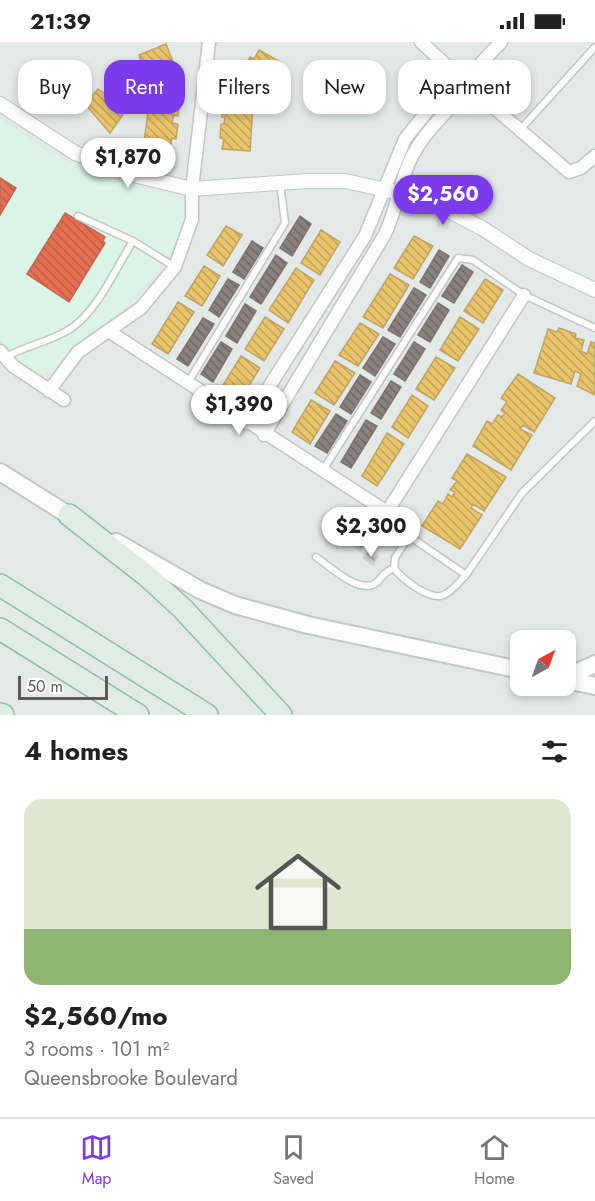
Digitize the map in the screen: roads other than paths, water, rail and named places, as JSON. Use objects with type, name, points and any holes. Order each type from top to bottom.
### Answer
[{"type":"highway","points":[[69,515],[147,576],[183,609],[281,715]]},
{"type":"highway","points":[[0,585],[207,715]]},
{"type":"highway","points":[[0,629],[138,715]]},
{"type":"main road","points":[[0,472],[169,573],[235,605],[308,625],[510,668]]},
{"type":"main road","points":[[576,674],[595,664]]},
{"type":"main road","points":[[576,681],[595,686]]},
{"type":"street","points":[[49,391],[78,352],[94,339],[110,332],[141,308],[175,267],[192,219],[192,189],[209,42]]},
{"type":"street","points":[[421,42],[440,60]]},
{"type":"street","points":[[483,60],[501,42]]},
{"type":"street","points":[[0,104],[75,153],[138,176],[192,189],[280,182],[345,181],[401,193],[445,209],[482,228],[529,259],[595,290]]},
{"type":"street","points":[[246,423],[365,236],[383,188],[417,121],[425,114]]},
{"type":"street","points":[[264,435],[386,234],[401,193],[406,169],[415,150],[440,114]]},
{"type":"street","points":[[501,114],[569,172],[581,168],[595,156]]},
{"type":"street","points":[[110,332],[264,435],[387,512],[524,295]]},
{"type":"street","points":[[3,354],[13,366],[64,400]]},
{"type":"lane","points":[[519,130],[595,47]]},
{"type":"lane","points":[[187,384],[285,223],[280,182]]},
{"type":"lane","points":[[78,216],[133,242],[175,267]]},
{"type":"lane","points":[[3,354],[54,338],[81,322],[133,242]]},
{"type":"lane","points":[[322,471],[458,258],[473,260],[524,295],[595,328]]},
{"type":"lane","points":[[409,536],[395,558],[394,568],[400,577],[430,597],[438,598],[449,593],[466,575],[522,493],[595,421]]},
{"type":"lane","points":[[387,512],[409,536],[466,575]]},
{"type":"lane","points":[[316,557],[359,585],[369,586],[376,583],[385,571],[394,568]]}]
